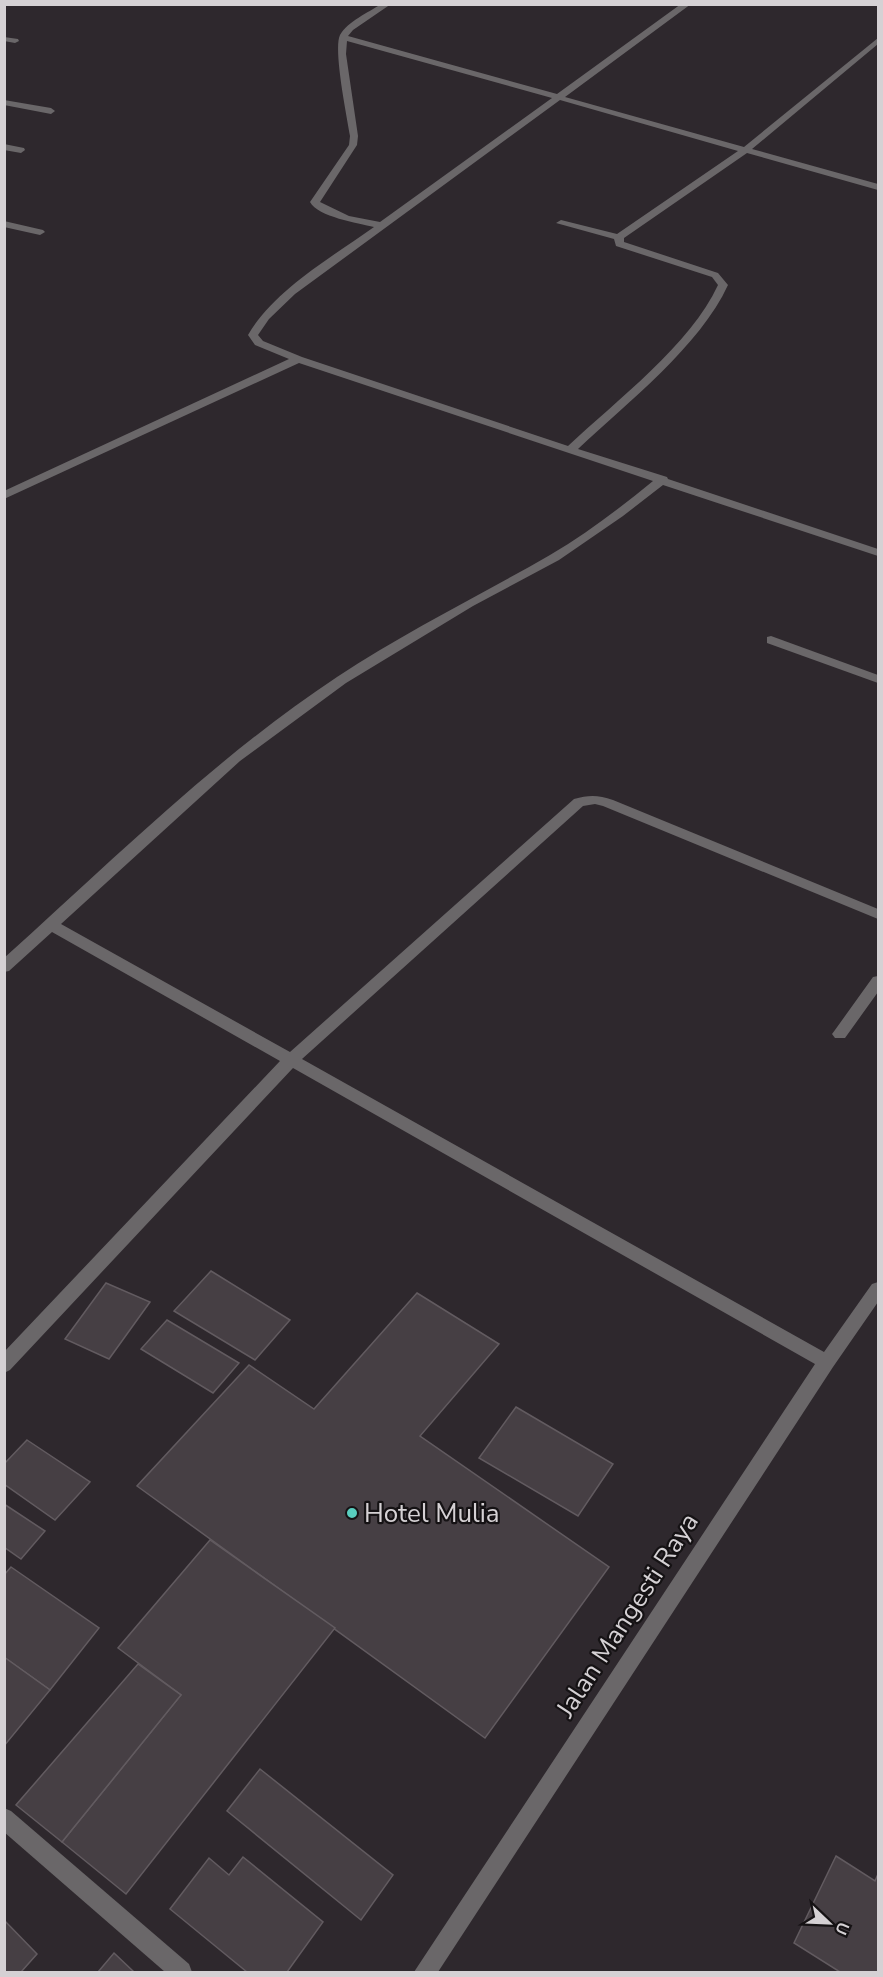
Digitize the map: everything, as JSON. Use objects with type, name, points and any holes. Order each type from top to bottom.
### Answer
[{"type":"street","points":[[384,226],[346,218],[317,206],[315,202],[352,146],[354,136],[342,54],[343,37],[350,28],[387,4]]},
{"type":"street","points":[[687,4],[285,298],[256,328],[253,335],[259,343],[297,359],[876,548]]},
{"type":"street","points":[[343,37],[879,187]]},
{"type":"street","points":[[4,39],[15,41]]},
{"type":"street","points":[[561,223],[619,237],[745,150],[879,39]]},
{"type":"street","points":[[4,102],[51,111]]},
{"type":"street","points":[[4,147],[21,150]]},
{"type":"street","points":[[4,224],[40,232]]},
{"type":"street","points":[[570,450],[702,320],[723,285],[715,275],[619,244],[619,237]]},
{"type":"street","points":[[4,496],[297,359]]},
{"type":"street","points":[[4,967],[235,758],[331,687],[410,637],[555,557],[619,514],[663,479]]},
{"type":"street","points":[[771,640],[879,679]]},
{"type":"street","points":[[4,1365],[290,1062],[571,810],[586,800],[609,803],[879,914]]},
{"type":"street","points":[[52,925],[290,1062],[827,1362]]},
{"type":"street","points":[[840,1034],[879,981]]},
{"type":"street","name":"Jalan Mangesti Raya","points":[[425,1972],[827,1362],[875,1299]]},
{"type":"street","points":[[4,1818],[181,1972]]},
{"type":"building","points":[[211,1271],[290,1320],[255,1360],[174,1311]]},
{"type":"building","points":[[106,1283],[150,1302],[109,1359],[65,1339]]},
{"type":"building","name":"Hotel Mulia","points":[[417,1293],[499,1344],[420,1436],[609,1567],[485,1738],[137,1486],[249,1365],[314,1409]]},
{"type":"building","points":[[167,1320],[239,1363],[213,1393],[141,1349]]},
{"type":"building","points":[[516,1407],[613,1464],[578,1516],[479,1458]]},
{"type":"building","points":[[27,1440],[90,1482],[55,1520],[4,1484],[4,1464]]},
{"type":"building","points":[[4,1504],[45,1531],[21,1559],[4,1547]]},
{"type":"building","points":[[210,1540],[335,1628],[126,1894],[62,1842],[181,1695],[118,1648]]},
{"type":"building","points":[[11,1567],[99,1628],[50,1690],[4,1657],[4,1575]]},
{"type":"building","points":[[4,1657],[50,1690],[4,1746]]},
{"type":"building","points":[[138,1664],[181,1695],[62,1842],[16,1805]]},
{"type":"building","points":[[260,1769],[393,1875],[361,1920],[227,1811]]},
{"type":"building","points":[[836,1856],[875,1881],[878,1874],[878,1972],[840,1972],[794,1943]]},
{"type":"building","points":[[243,1857],[323,1922],[287,1972],[247,1972],[170,1909],[209,1858],[229,1875]]},
{"type":"building","points":[[4,1920],[37,1954],[21,1972],[4,1972]]},
{"type":"building","points":[[114,1953],[134,1972],[98,1972]]},
{"type":"place","name":"Hotel Mulia","points":[[352,1513]]}]
